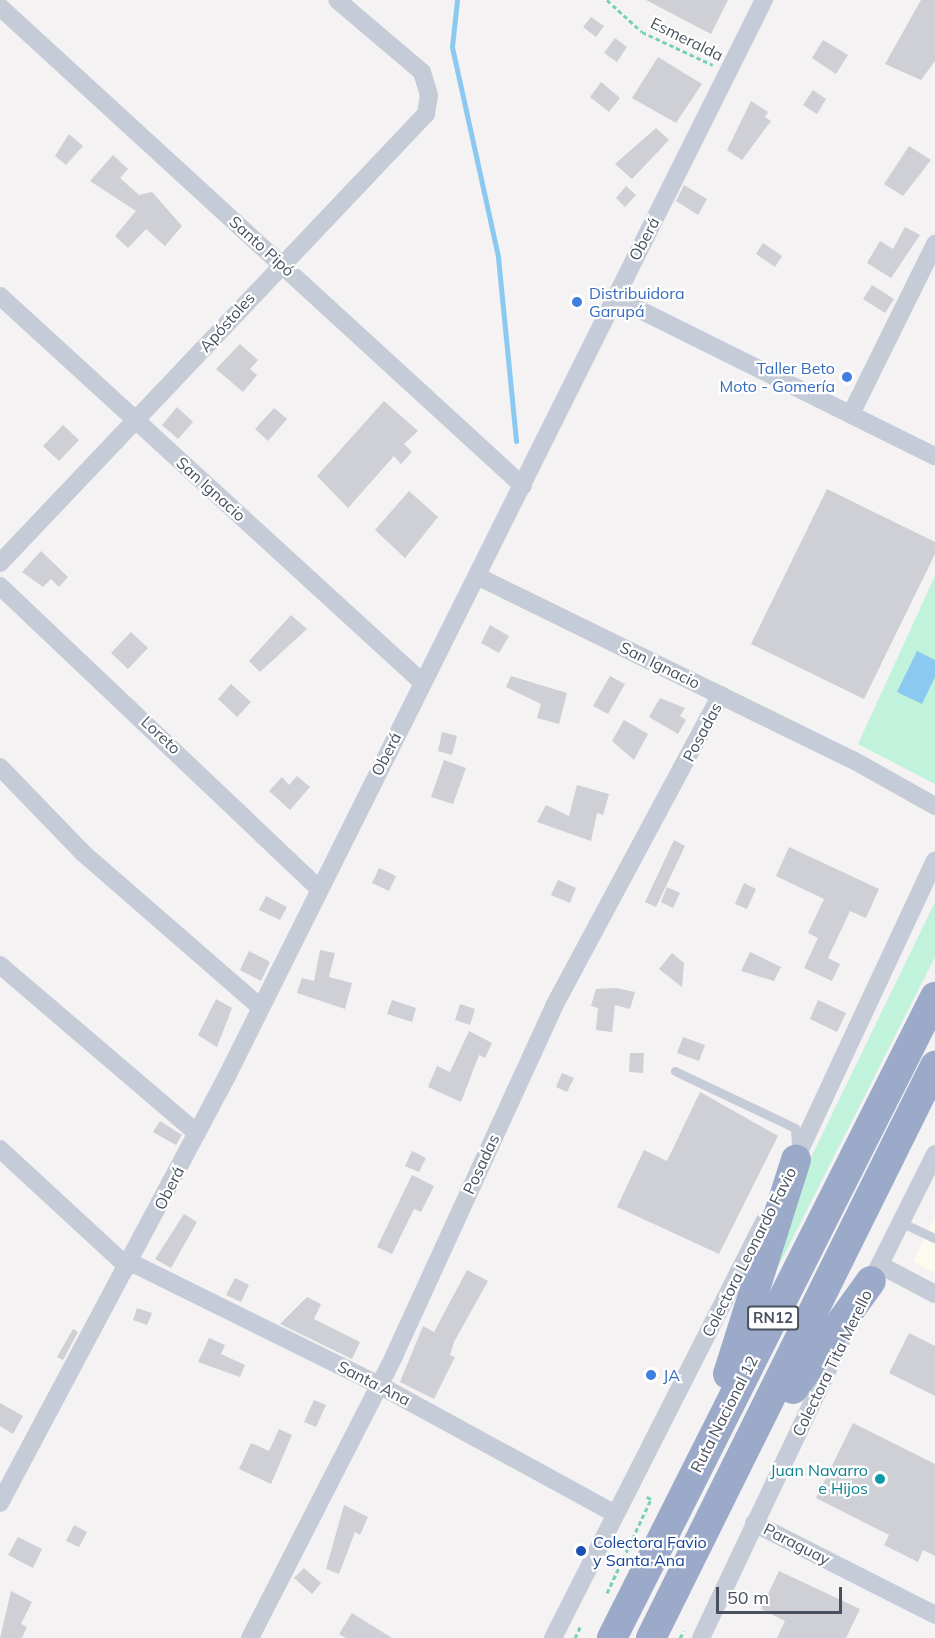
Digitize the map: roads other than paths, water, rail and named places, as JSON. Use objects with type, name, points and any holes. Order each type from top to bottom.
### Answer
[{"type":"highway","name":"Ruta Nacional 12","points":[[612,1638],[935,998]]},
{"type":"highway","name":"RN12","points":[[651,1638],[745,1458],[935,1066]]},
{"type":"highway","points":[[702,1457],[796,1160]]},
{"type":"highway","points":[[745,1458],[875,1273]]},
{"type":"street","name":"Apóstoles","points":[[0,563],[137,421],[280,263],[411,134],[426,114],[429,95],[422,72],[337,0]]},
{"type":"street","name":"Oberá","points":[[0,1503],[129,1265],[197,1133],[422,682],[479,577],[614,297],[731,73],[764,0]]},
{"type":"street","name":"Santo Pipó","points":[[0,7],[523,486]]},
{"type":"street","points":[[851,414],[935,243]]},
{"type":"street","name":"San Ignacio","points":[[0,296],[422,682]]},
{"type":"street","points":[[614,297],[935,456]]},
{"type":"street","name":"San Ignacio","points":[[479,577],[721,695],[935,806]]},
{"type":"street","name":"Loreto","points":[[0,586],[318,888]]},
{"type":"street","name":"Posadas","points":[[250,1638],[379,1385],[554,1006],[721,695]]},
{"type":"street","points":[[0,767],[83,853],[260,1007]]},
{"type":"street","name":"Colectora Leonardo Favio","points":[[553,1638],[614,1513],[796,1160],[935,861]]},
{"type":"street","points":[[0,965],[197,1133]]},
{"type":"street","name":"Santa Ana","points":[[0,1149],[129,1265],[379,1385],[614,1513]]},
{"type":"street","name":"Colectora Tita Merello","points":[[701,1638],[754,1522],[935,1154]]},
{"type":"street","points":[[875,1273],[935,1294]]},
{"type":"street","name":"Paraguay","points":[[754,1522],[935,1615]]},
{"type":"lane","points":[[675,1071],[795,1128],[796,1160]]},
{"type":"lane","points":[[900,1222],[935,1238]]},
{"type":"water","points":[[917,651],[935,660],[935,677],[922,704],[897,692]]},
{"type":"waterway","points":[[457,0],[452,47],[498,257],[516,441]]},
{"type":"place","name":"Distribuidora Garupá","points":[[577,302]]},
{"type":"place","name":"Taller Beto Moto - Gomería","points":[[847,377]]},
{"type":"place","name":"JA","points":[[651,1375]]},
{"type":"place","name":"Juan Navarro e Hijos","points":[[880,1479]]},
{"type":"place","name":"Colectora Favio y Santa Ana","points":[[581,1551]]}]
